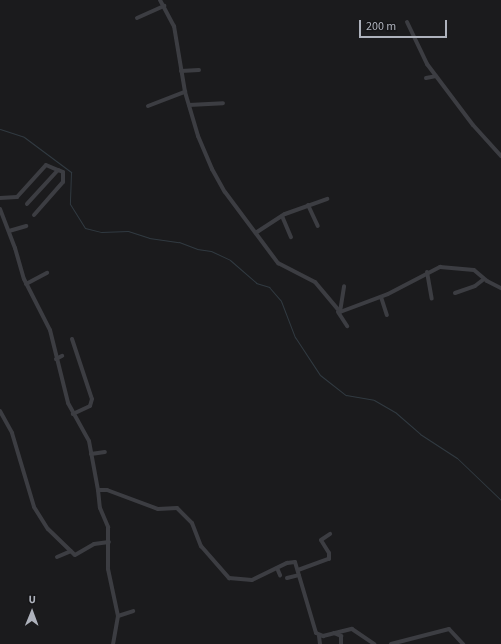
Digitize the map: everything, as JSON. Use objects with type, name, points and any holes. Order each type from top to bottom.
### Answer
[{"type":"street","points":[[160,0],[175,32],[185,92],[200,140],[218,182],[257,232],[278,263],[315,282],[339,312],[347,326]]},
{"type":"street","points":[[136,18],[164,6]]},
{"type":"street","points":[[406,22],[424,60],[473,125],[501,156]]},
{"type":"street","points":[[181,71],[199,70]]},
{"type":"street","points":[[426,78],[436,76]]},
{"type":"street","points":[[148,106],[185,92]]},
{"type":"street","points":[[189,105],[223,103]]},
{"type":"street","points":[[0,198],[16,197],[46,165],[63,172],[63,182],[34,215]]},
{"type":"street","points":[[27,204],[58,170]]},
{"type":"street","points":[[257,232],[282,216],[308,205],[328,199]]},
{"type":"street","points":[[308,205],[318,226]]},
{"type":"street","points":[[0,209],[10,231],[26,284],[48,326],[56,359],[73,414],[88,438],[98,490],[97,497],[107,524],[109,542],[108,569],[118,616],[113,644]]},
{"type":"street","points":[[282,216],[291,238]]},
{"type":"street","points":[[10,231],[26,226]]},
{"type":"street","points":[[339,312],[381,297],[426,272],[448,266],[472,269],[484,279],[501,288]]},
{"type":"street","points":[[426,272],[432,298]]},
{"type":"street","points":[[26,284],[47,273]]},
{"type":"street","points":[[455,293],[475,286],[484,279]]},
{"type":"street","points":[[339,312],[344,286]]},
{"type":"street","points":[[381,297],[387,315]]},
{"type":"street","points":[[72,339],[92,399],[90,406],[73,414]]},
{"type":"street","points":[[56,359],[62,356]]},
{"type":"street","points":[[0,411],[12,433],[34,508],[48,529],[77,555],[94,544],[109,542]]},
{"type":"street","points":[[91,454],[105,452]]},
{"type":"street","points":[[98,490],[107,490],[158,509],[177,508],[192,523],[201,546],[229,578],[250,581],[292,561],[298,570],[310,620],[319,636],[320,644]]},
{"type":"street","points":[[298,570],[329,559],[329,553],[321,540],[330,534]]},
{"type":"street","points":[[57,557],[71,551]]},
{"type":"street","points":[[277,568],[280,574]]},
{"type":"street","points":[[287,578],[299,575]]},
{"type":"street","points":[[118,616],[133,611]]},
{"type":"street","points":[[319,636],[352,629],[374,644]]},
{"type":"street","points":[[391,644],[447,629],[463,644]]},
{"type":"street","points":[[333,633],[341,636],[341,644]]},
{"type":"waterway","points":[[0,129],[24,137],[71,172],[70,204],[85,228],[101,232],[128,231],[149,238],[179,242],[197,249],[211,251],[230,260],[256,283],[269,287],[281,301],[295,337],[320,375],[346,395],[374,400],[395,412],[420,434],[457,458],[501,500]]}]
